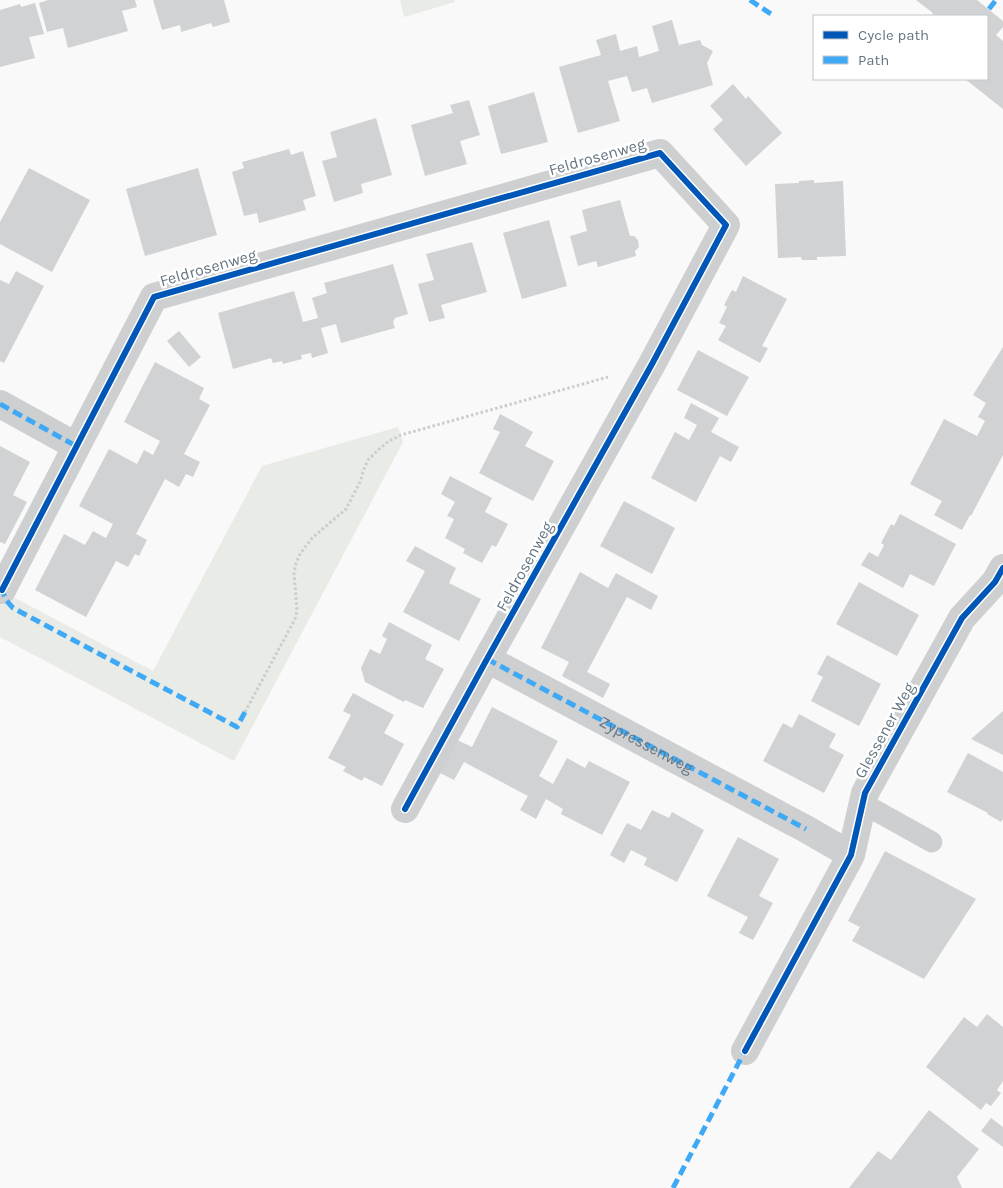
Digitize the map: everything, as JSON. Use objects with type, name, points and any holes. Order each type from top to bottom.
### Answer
[{"type":"street","name":"Feldrosenweg","points":[[2,590],[154,297],[660,153],[726,226],[652,364],[405,809]]},
{"type":"street","points":[[0,404],[76,446]]},
{"type":"street","name":"Glessener Weg","points":[[745,1051],[851,855],[865,793],[962,618],[995,582],[1003,568]]},
{"type":"street","name":"Zypressenweg","points":[[487,659],[806,829],[851,855]]},
{"type":"lane","points":[[862,806],[871,808],[932,842]]},
{"type":"path","points":[[245,712],[295,620],[297,610],[294,573],[300,554],[312,538],[346,509],[360,482],[368,460],[378,450],[389,441],[401,435],[652,364]]},
{"type":"shaded area","points":[[400,0],[455,0],[455,2],[404,17]]},
{"type":"shaded area","points":[[398,427],[403,442],[234,761],[0,637],[0,590],[153,671],[262,466]]},
{"type":"building","points":[[48,0],[135,0],[137,7],[122,11],[128,31],[68,48],[63,28],[47,32],[39,3]]},
{"type":"building","points":[[153,0],[224,0],[230,22],[213,27],[211,23],[181,32],[180,25],[162,30]]},
{"type":"building","points":[[916,0],[977,0],[1003,21],[1003,27],[996,35],[1003,41],[1003,109],[966,80],[988,80],[988,15],[932,15],[933,13]]},
{"type":"building","points":[[35,3],[44,34],[29,37],[35,58],[0,67],[0,10],[20,4],[21,7]]},
{"type":"building","points":[[672,20],[679,45],[700,40],[702,45],[713,51],[707,63],[713,85],[652,103],[647,88],[632,92],[627,76],[608,81],[620,121],[578,133],[559,67],[601,55],[596,40],[616,34],[620,51],[637,46],[639,57],[659,51],[652,26]]},
{"type":"building","points":[[733,84],[746,99],[748,96],[782,133],[746,166],[713,129],[723,120],[710,106]]},
{"type":"building","points":[[534,92],[548,142],[501,154],[488,106]]},
{"type":"building","points":[[469,100],[480,135],[460,141],[467,164],[425,176],[411,125],[453,113],[450,105]]},
{"type":"building","points":[[376,118],[392,175],[361,184],[363,193],[334,202],[322,161],[337,157],[330,132]]},
{"type":"building","points":[[289,149],[291,155],[303,151],[316,196],[303,200],[306,210],[259,223],[257,213],[244,216],[232,172],[244,168],[242,162]]},
{"type":"building","points":[[29,168],[90,200],[52,272],[0,244],[0,222]]},
{"type":"building","points":[[198,168],[217,235],[145,256],[126,189]]},
{"type":"building","points":[[814,180],[814,183],[843,181],[846,256],[817,257],[817,260],[802,260],[801,257],[778,258],[775,184]]},
{"type":"building","points":[[620,200],[630,236],[634,236],[638,240],[639,247],[635,251],[636,256],[598,267],[596,261],[578,266],[570,236],[587,231],[582,210]]},
{"type":"building","points":[[549,220],[567,286],[522,299],[503,233]]},
{"type":"building","points":[[472,242],[487,292],[441,305],[445,318],[429,322],[418,284],[434,280],[426,254]]},
{"type":"building","points":[[393,264],[408,314],[395,318],[393,322],[395,328],[341,343],[336,324],[321,328],[328,353],[312,358],[311,353],[301,355],[302,359],[283,364],[282,361],[273,363],[271,358],[233,369],[218,313],[294,291],[303,322],[318,318],[312,298],[327,293],[324,283]]},
{"type":"building","points":[[16,271],[44,286],[4,363],[0,361],[0,280],[9,284]]},
{"type":"building","points":[[743,276],[787,299],[762,346],[768,348],[760,363],[718,340],[726,326],[719,323],[727,307],[724,305],[732,290],[736,292]]},
{"type":"building","points":[[179,331],[201,357],[189,367],[167,341]]},
{"type":"building","points":[[1003,347],[1003,455],[962,530],[934,515],[942,501],[910,484],[944,419],[977,436],[985,421],[978,417],[986,403],[973,395]]},
{"type":"building","points":[[698,350],[749,377],[727,416],[677,390]]},
{"type":"building","points":[[155,362],[204,388],[199,399],[210,405],[184,454],[200,462],[193,477],[186,474],[179,487],[165,479],[136,534],[147,540],[139,556],[135,554],[128,567],[116,561],[86,617],[35,590],[64,534],[85,545],[93,531],[106,538],[113,524],[79,506],[109,449],[137,464],[144,450],[153,455],[160,441],[124,422]]},
{"type":"building","points":[[691,403],[719,418],[711,432],[739,447],[731,462],[720,456],[696,502],[651,478],[675,432],[689,440],[697,425],[684,418]]},
{"type":"building","points":[[500,414],[533,432],[525,446],[554,461],[533,501],[479,473],[500,432],[493,429]]},
{"type":"building","points":[[0,446],[30,462],[13,495],[27,502],[5,544],[0,542]]},
{"type":"building","points":[[450,476],[492,498],[485,512],[508,524],[496,547],[492,545],[482,563],[463,553],[465,549],[445,538],[454,519],[447,516],[455,502],[441,494]]},
{"type":"building","points":[[624,501],[675,528],[652,574],[600,546]]},
{"type":"building","points":[[900,514],[956,544],[934,586],[910,574],[903,588],[861,565],[869,552],[878,557],[884,545],[881,543],[891,524],[894,526]]},
{"type":"building","points":[[415,546],[456,568],[449,583],[481,599],[459,641],[403,612],[425,571],[406,561]]},
{"type":"building","points":[[580,572],[608,588],[616,573],[658,596],[651,610],[627,597],[587,672],[610,684],[603,698],[562,676],[569,662],[541,648]]},
{"type":"building","points":[[859,582],[919,615],[897,656],[836,624]]},
{"type":"building","points":[[389,622],[432,645],[425,659],[444,669],[423,708],[405,700],[404,702],[365,682],[361,668],[370,649],[380,654],[387,639],[382,636]]},
{"type":"building","points":[[827,655],[881,684],[859,726],[811,701],[823,677],[817,674]]},
{"type":"building","points":[[353,693],[394,715],[384,733],[404,744],[382,786],[364,777],[362,781],[343,771],[346,767],[328,758],[351,715],[343,711]]},
{"type":"building","points":[[492,707],[558,741],[539,776],[553,784],[567,758],[585,768],[589,761],[630,782],[602,835],[561,814],[563,809],[546,799],[536,819],[520,810],[528,796],[464,762],[454,780],[440,773],[457,740],[472,747]]},
{"type":"building","points":[[1003,711],[1003,755],[971,739]]},
{"type":"building","points":[[799,714],[836,734],[829,747],[844,755],[824,793],[763,761],[783,723],[792,728]]},
{"type":"building","points":[[968,753],[1003,772],[1003,819],[1001,822],[988,813],[947,792]]},
{"type":"building","points":[[652,810],[669,818],[672,812],[704,830],[677,882],[644,865],[647,858],[631,850],[624,863],[610,855],[627,823],[641,830]]},
{"type":"building","points":[[738,837],[779,859],[759,896],[773,903],[753,940],[739,933],[748,917],[707,896]]},
{"type":"building","points":[[885,851],[976,899],[924,979],[852,941],[860,927],[848,921]]},
{"type":"building","points":[[987,1014],[1003,1027],[1003,1081],[997,1090],[1001,1093],[991,1106],[986,1103],[981,1110],[926,1067],[964,1017],[977,1027]]},
{"type":"building","points":[[929,1110],[979,1149],[957,1177],[962,1188],[849,1188],[878,1151],[891,1160]]},
{"type":"building","points":[[991,1118],[1003,1127],[1003,1147],[981,1131]]},
{"type":"marked path","points":[[750,0],[771,14]]},
{"type":"marked path","points":[[989,9],[996,0]]},
{"type":"marked path","points":[[0,404],[76,446]]},
{"type":"marked path","points":[[3,587],[2,590],[6,600],[13,608],[237,727],[245,712]]},
{"type":"marked path","points":[[487,659],[806,829]]},
{"type":"marked path","points":[[673,1188],[747,1047]]},
{"type":"cycle path","points":[[2,590],[154,297],[660,153],[726,225],[652,364],[405,809]]},
{"type":"cycle path","points":[[745,1051],[851,855],[865,793],[962,618],[995,582],[1003,568]]}]
